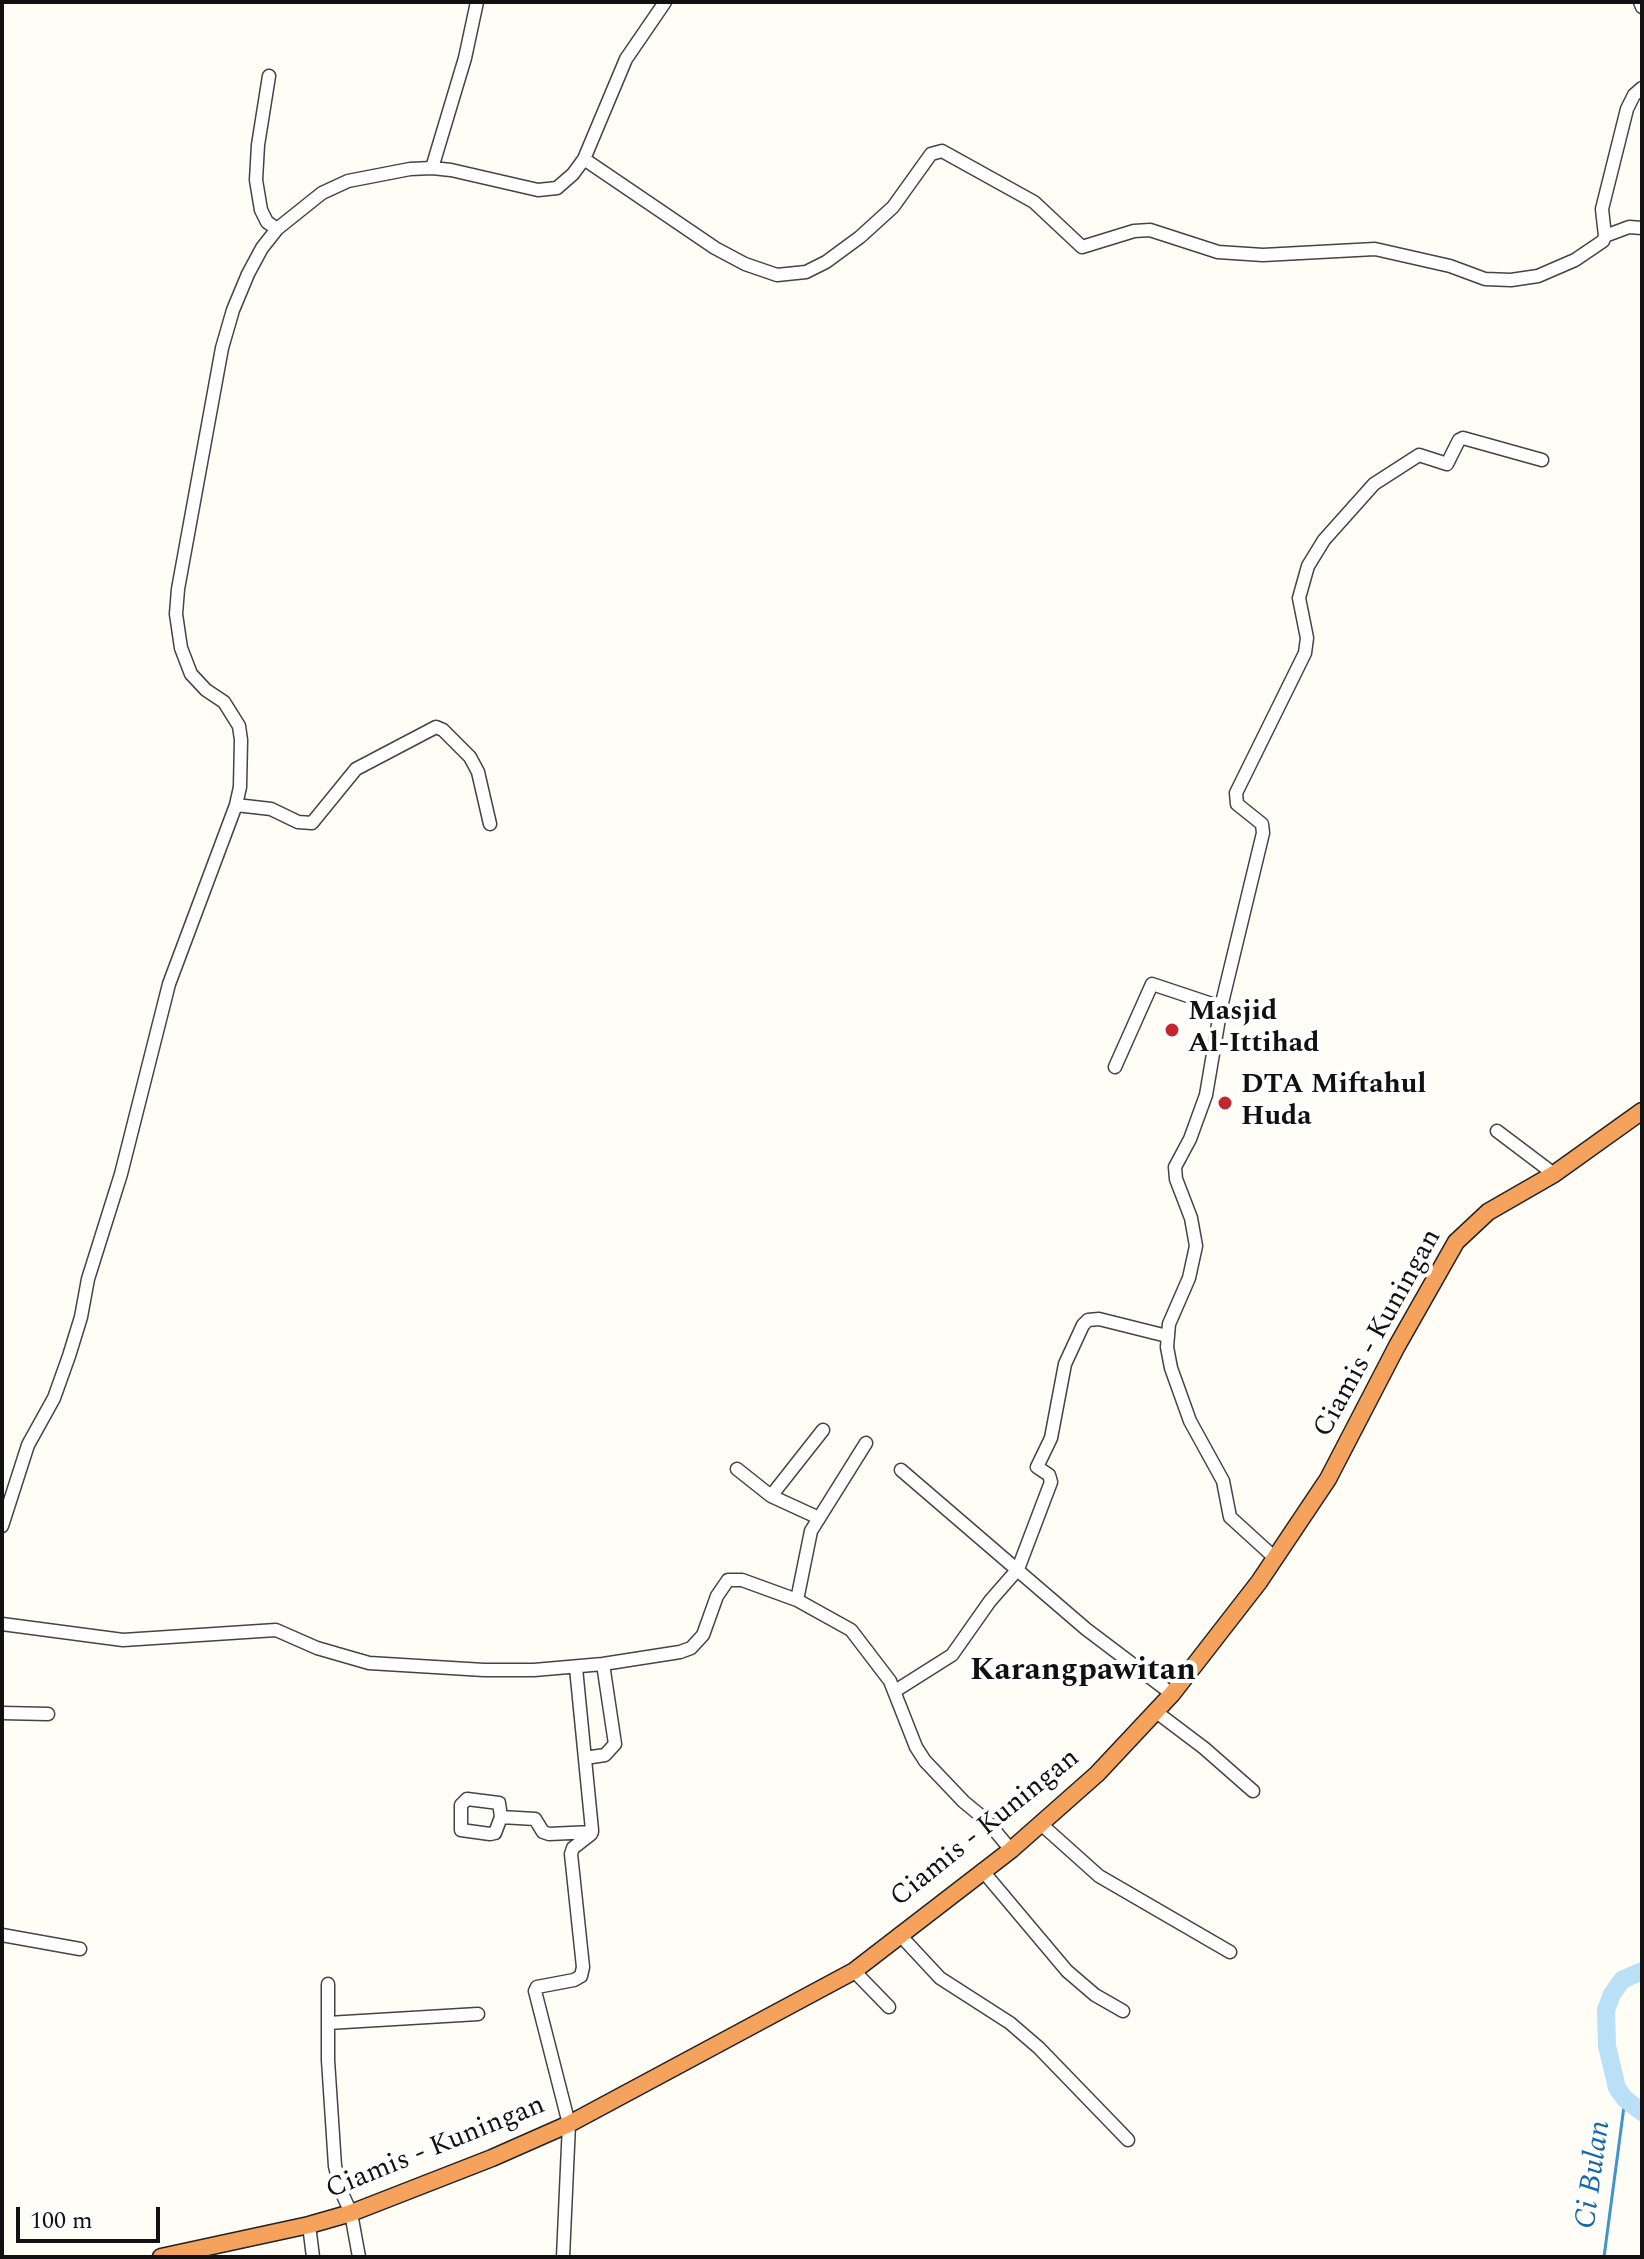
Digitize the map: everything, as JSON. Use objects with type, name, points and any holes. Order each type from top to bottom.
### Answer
[{"type":"highway","name":"Ciamis - Kuningan","points":[[161,2257],[351,2213],[569,2124],[854,1971],[1011,1850],[1097,1774],[1172,1694],[1222,1631],[1328,1479],[1449,1250],[1488,1212],[1554,1174],[1642,1111]]},
{"type":"street","points":[[432,168],[461,72],[477,2]]},
{"type":"street","points":[[2,1526],[28,1445],[54,1398],[69,1356],[88,1279],[121,1174],[169,984],[236,805],[241,767],[239,726],[231,709],[197,682],[186,664],[177,630],[176,600],[224,340],[248,274],[277,229],[334,186],[365,176],[432,168],[545,191],[557,188],[584,159],[626,59],[665,2]]},
{"type":"street","points":[[269,76],[256,180],[261,210],[267,222],[277,229]]},
{"type":"street","points":[[1605,236],[1601,216],[1603,201],[1627,109],[1634,95],[1642,88]]},
{"type":"street","points":[[584,159],[715,248],[745,264],[777,275],[806,272],[826,262],[860,237],[893,207],[937,151],[948,153],[1027,197],[1049,213],[1082,247],[1134,231],[1150,230],[1218,252],[1263,255],[1375,249],[1450,266],[1485,279],[1511,280],[1538,276],[1575,260],[1600,244],[1605,236],[1629,227],[1642,228]]},
{"type":"street","points":[[1275,1558],[1230,1517],[1223,1481],[1178,1392],[1167,1336],[1172,1313],[1189,1278],[1196,1246],[1175,1167],[1190,1139],[1206,1095],[1221,1007],[1263,833],[1262,824],[1237,804],[1236,793],[1305,653],[1307,638],[1299,598],[1304,577],[1317,550],[1379,479],[1419,455],[1447,464],[1461,438],[1542,460]]},
{"type":"street","points":[[236,805],[271,809],[298,822],[312,823],[356,769],[436,727],[470,757],[478,772],[490,824]]},
{"type":"street","points":[[1115,1067],[1152,984],[1221,1007]]},
{"type":"street","points":[[1497,1131],[1554,1174]]},
{"type":"street","points":[[895,1691],[952,1655],[990,1601],[1018,1569],[1051,1482],[1049,1475],[1038,1470],[1037,1465],[1051,1438],[1065,1364],[1083,1325],[1088,1320],[1099,1319],[1167,1336]]},
{"type":"street","points":[[771,1496],[823,1430]]},
{"type":"street","points":[[797,1600],[811,1531],[866,1443]]},
{"type":"street","points":[[737,1469],[771,1496],[819,1518]]},
{"type":"street","points":[[901,1470],[1086,1629],[1172,1694]]},
{"type":"street","points":[[2,1624],[123,1640],[266,1630],[383,1665],[502,1671],[576,1668],[691,1648],[703,1635],[717,1596],[728,1580],[742,1580],[797,1600],[851,1630],[877,1661],[895,1691],[916,1747],[925,1761],[986,1820],[1011,1850]]},
{"type":"street","points":[[585,1758],[605,1755],[615,1744],[603,1664]]},
{"type":"street","points":[[576,1668],[592,1832]]},
{"type":"street","points":[[1155,1711],[1227,1766],[1253,1791]]},
{"type":"street","points":[[2,1713],[48,1714]]},
{"type":"street","points":[[501,1817],[535,1819],[543,1832],[549,1834],[592,1832]]},
{"type":"street","points":[[1042,1825],[1085,1866],[1118,1889],[1230,1952]]},
{"type":"street","points":[[563,2257],[569,2124],[535,1991],[537,1987],[574,1980],[583,1972],[571,1854],[573,1848],[592,1832]]},
{"type":"street","points":[[982,1870],[1067,1971],[1095,1995],[1123,2011]]},
{"type":"street","points":[[899,1934],[940,1978],[1010,2023],[1039,2048],[1128,2140]]},
{"type":"street","points":[[2,1935],[80,1949]]},
{"type":"street","points":[[854,1971],[889,2007]]},
{"type":"street","points":[[328,1984],[335,2166],[351,2213],[359,2257]]},
{"type":"street","points":[[328,2023],[478,2014]]},
{"type":"street","points":[[309,2225],[313,2257]]},
{"type":"waterway","points":[[1642,1971],[1622,1980],[1606,2010],[1607,2046],[1617,2088],[1642,2112]]},
{"type":"waterway","name":"Ci Bulan","points":[[1604,2257],[1625,2099]]},
{"type":"place","name":"Masjid Al-Ittihad","points":[[1172,1030]]},
{"type":"place","name":"DTA Miftahul Huda","points":[[1225,1103]]},
{"type":"district","name":"Karangpawitan","points":[[1083,1673]]}]
